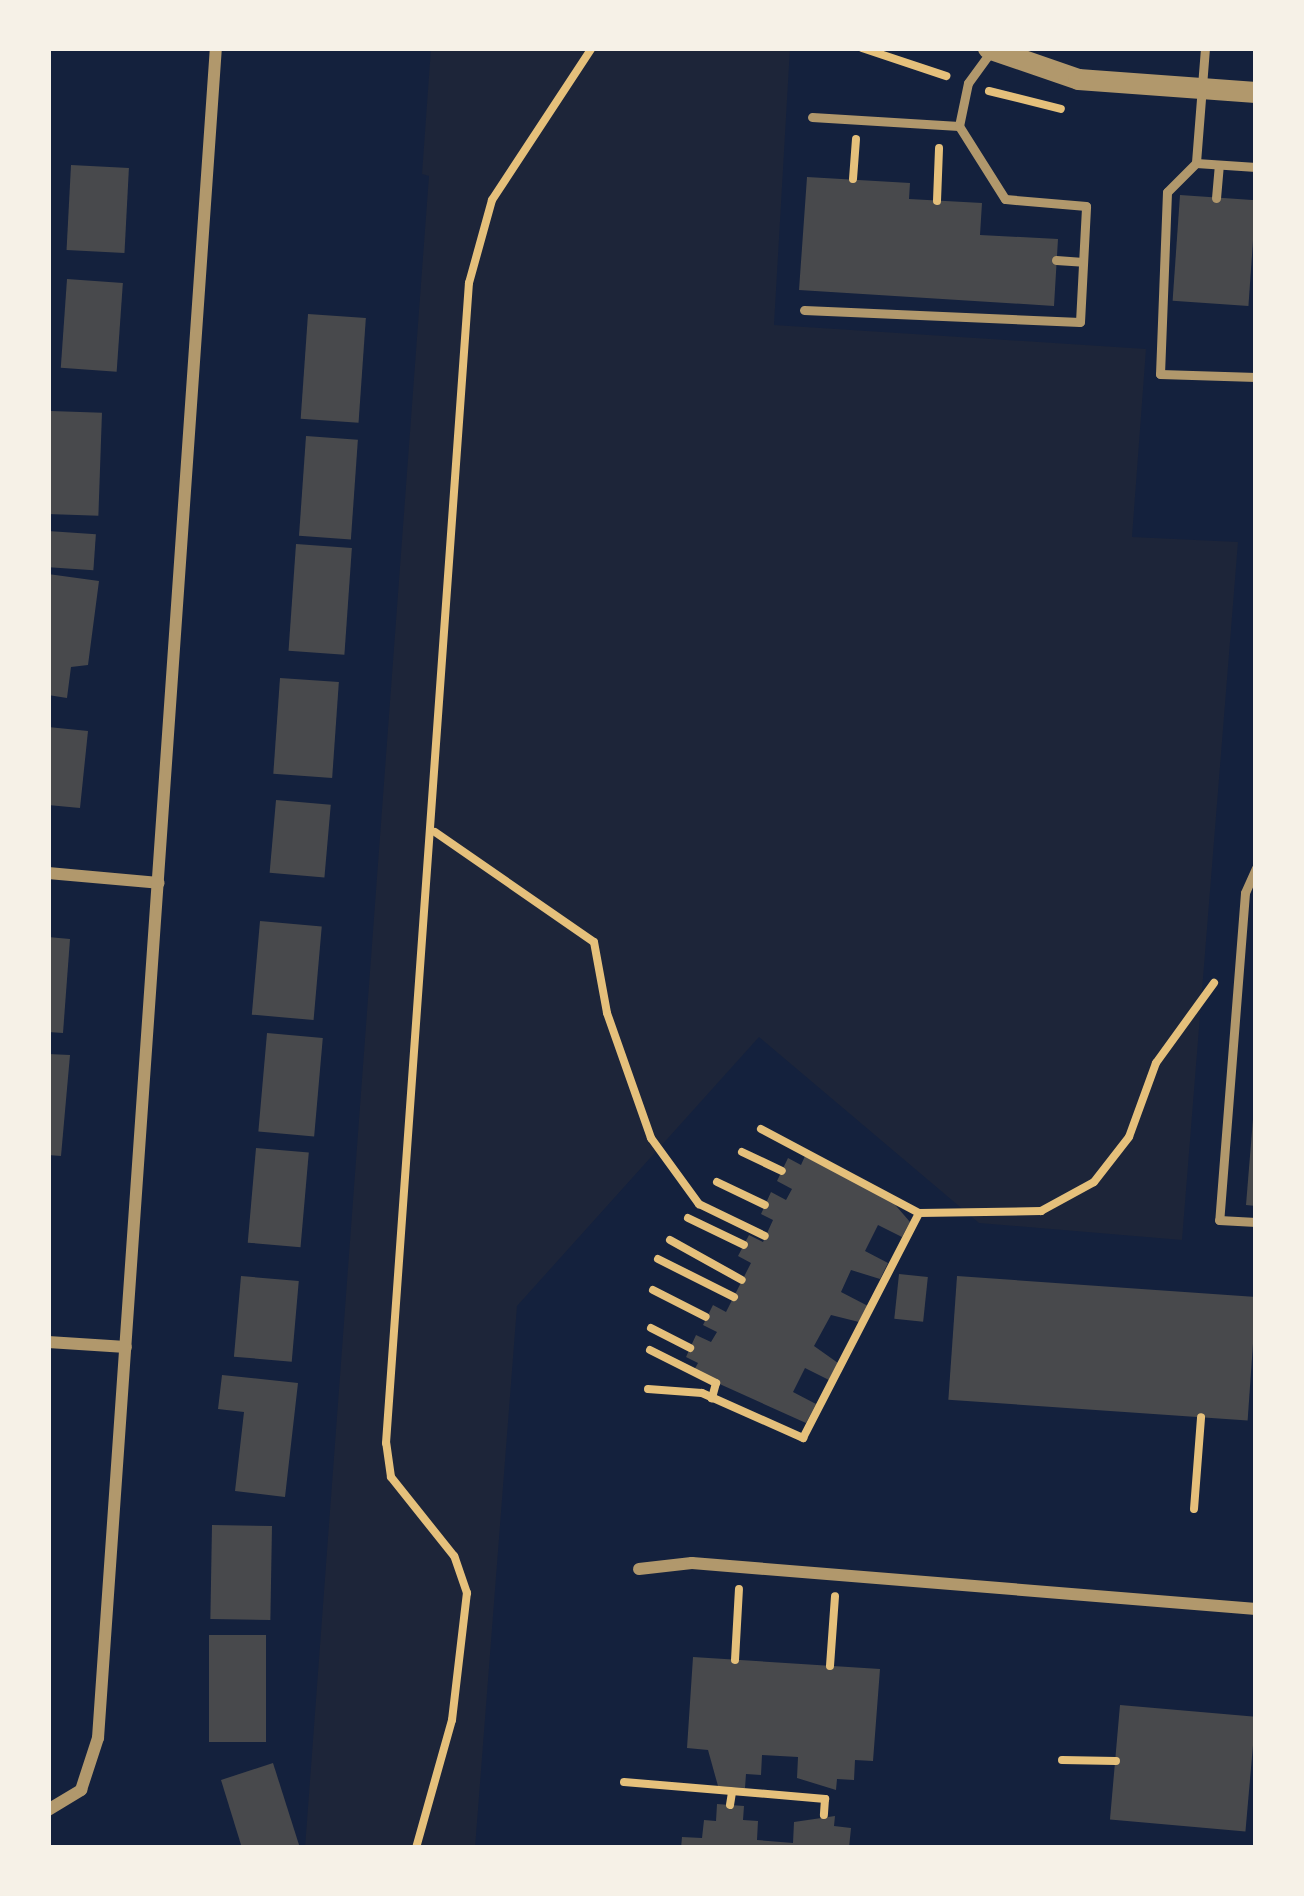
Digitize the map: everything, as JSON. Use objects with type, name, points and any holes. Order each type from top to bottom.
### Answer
[{"type":"street","points":[[48,1810],[71,1802],[95,1758],[216,48]]},
{"type":"street","points":[[991,49],[1078,79],[1256,92]]},
{"type":"street","points":[[48,873],[159,883]]},
{"type":"street","points":[[48,1342],[126,1347]]},
{"type":"street","points":[[639,1569],[740,1567],[1256,1609]]},
{"type":"lane","points":[[1205,48],[1196,164],[1168,192],[1160,374],[1256,377]]},
{"type":"lane","points":[[804,310],[1080,322],[1086,206],[1005,199],[959,126],[968,83],[991,49]]},
{"type":"lane","points":[[812,117],[959,126]]},
{"type":"lane","points":[[1196,164],[1256,167]]},
{"type":"lane","points":[[1216,197],[1219,165]]},
{"type":"lane","points":[[1057,260],[1083,262]]},
{"type":"lane","points":[[1256,868],[1245,892],[1219,1220],[1256,1222]]},
{"type":"path","points":[[416,1848],[452,1720],[466,1618],[462,1574],[401,1494],[386,1443],[475,250],[492,200],[592,48]]},
{"type":"path","points":[[862,48],[920,66]]},
{"type":"path","points":[[853,179],[858,120]]},
{"type":"path","points":[[937,201],[940,125]]},
{"type":"path","points":[[434,831],[594,942],[607,1013],[651,1138],[699,1204],[765,1236]]},
{"type":"path","points":[[760,1129],[920,1213],[1041,1211],[1094,1182],[1129,1137],[1156,1063],[1240,953]]},
{"type":"path","points":[[742,1152],[782,1171]]},
{"type":"path","points":[[717,1182],[765,1205]]},
{"type":"path","points":[[648,1389],[712,1398],[803,1438],[920,1213]]},
{"type":"path","points":[[688,1218],[744,1245]]},
{"type":"path","points":[[670,1240],[742,1280]]},
{"type":"path","points":[[658,1258],[734,1297]]},
{"type":"path","points":[[653,1290],[706,1317]]},
{"type":"path","points":[[651,1328],[690,1348]]},
{"type":"path","points":[[650,1350],[716,1383],[712,1398]]},
{"type":"path","points":[[1194,1509],[1201,1417]]},
{"type":"path","points":[[735,1660],[740,1567]]},
{"type":"path","points":[[830,1666],[837,1574]]},
{"type":"path","points":[[1062,1760],[1116,1761]]},
{"type":"path","points":[[624,1782],[825,1799],[824,1815]]},
{"type":"path","points":[[730,1805],[733,1792]]},
{"type":"shaded area","points":[[431,48],[790,48],[774,325],[1146,349],[1132,537],[1238,542],[1182,1240],[979,1223],[759,1037],[517,1306],[475,1848],[305,1848],[429,176],[422,174]]},
{"type":"building","points":[[71,165],[129,168],[124,253],[67,250]]},
{"type":"building","points":[[807,177],[910,183],[909,199],[982,203],[980,235],[1058,239],[1054,306],[799,290]]},
{"type":"building","points":[[1180,195],[1256,200],[1248,306],[1173,301]]},
{"type":"building","points":[[67,279],[123,283],[117,372],[61,368]]},
{"type":"building","points":[[308,314],[366,318],[359,423],[301,419]]},
{"type":"building","points":[[51,411],[102,413],[98,516],[48,514]]},
{"type":"building","points":[[306,436],[358,440],[351,539],[299,536]]},
{"type":"building","points":[[48,531],[96,534],[93,570],[48,567]]},
{"type":"building","points":[[296,544],[352,548],[344,655],[289,651]]},
{"type":"building","points":[[48,574],[99,581],[88,665],[71,667],[67,698],[48,695]]},
{"type":"building","points":[[280,678],[339,682],[332,778],[273,774]]},
{"type":"building","points":[[48,727],[88,731],[80,808],[48,805]]},
{"type":"building","points":[[276,800],[331,805],[324,878],[270,873]]},
{"type":"building","points":[[260,921],[322,926],[314,1020],[252,1015]]},
{"type":"building","points":[[48,937],[70,939],[63,1033],[48,1032]]},
{"type":"building","points":[[267,1033],[323,1038],[314,1137],[258,1132]]},
{"type":"building","points":[[48,1054],[70,1055],[61,1156],[48,1155]]},
{"type":"building","points":[[1256,1119],[1256,1206],[1246,1205]]},
{"type":"building","points":[[256,1148],[309,1153],[301,1247],[248,1243]]},
{"type":"building","points":[[805,1156],[891,1200],[910,1222],[902,1237],[878,1225],[865,1251],[888,1263],[880,1279],[851,1270],[841,1292],[868,1306],[859,1322],[831,1315],[814,1346],[838,1363],[829,1380],[805,1368],[793,1392],[816,1404],[806,1423],[693,1372],[698,1363],[686,1357],[696,1335],[711,1342],[717,1332],[703,1325],[713,1305],[726,1312],[751,1263],[738,1256],[749,1235],[763,1242],[773,1220],[761,1214],[771,1192],[786,1200],[792,1189],[777,1181],[788,1158],[801,1165]]},
{"type":"building","points":[[899,1274],[928,1277],[923,1322],[894,1319]]},
{"type":"building","points":[[241,1276],[299,1281],[292,1362],[234,1357]]},
{"type":"building","points":[[957,1276],[1256,1297],[1248,1421],[948,1400]]},
{"type":"building","points":[[222,1375],[298,1383],[285,1497],[235,1491],[244,1412],[218,1409]]},
{"type":"building","points":[[212,1525],[272,1526],[270,1620],[210,1619]]},
{"type":"building","points":[[209,1635],[266,1635],[266,1742],[209,1742]]},
{"type":"building","points":[[693,1657],[880,1669],[873,1761],[855,1760],[854,1780],[837,1779],[836,1790],[797,1778],[798,1757],[762,1755],[761,1775],[746,1774],[745,1788],[718,1786],[708,1750],[687,1748]]},
{"type":"building","points":[[1120,1705],[1255,1717],[1245,1831],[1110,1820]]},
{"type":"building","points":[[273,1763],[300,1848],[242,1848],[221,1780]]},
{"type":"building","points":[[717,1804],[744,1806],[743,1820],[758,1821],[757,1840],[793,1843],[794,1822],[835,1816],[834,1826],[851,1828],[849,1848],[681,1848],[682,1837],[702,1838],[704,1820],[716,1821]]}]
